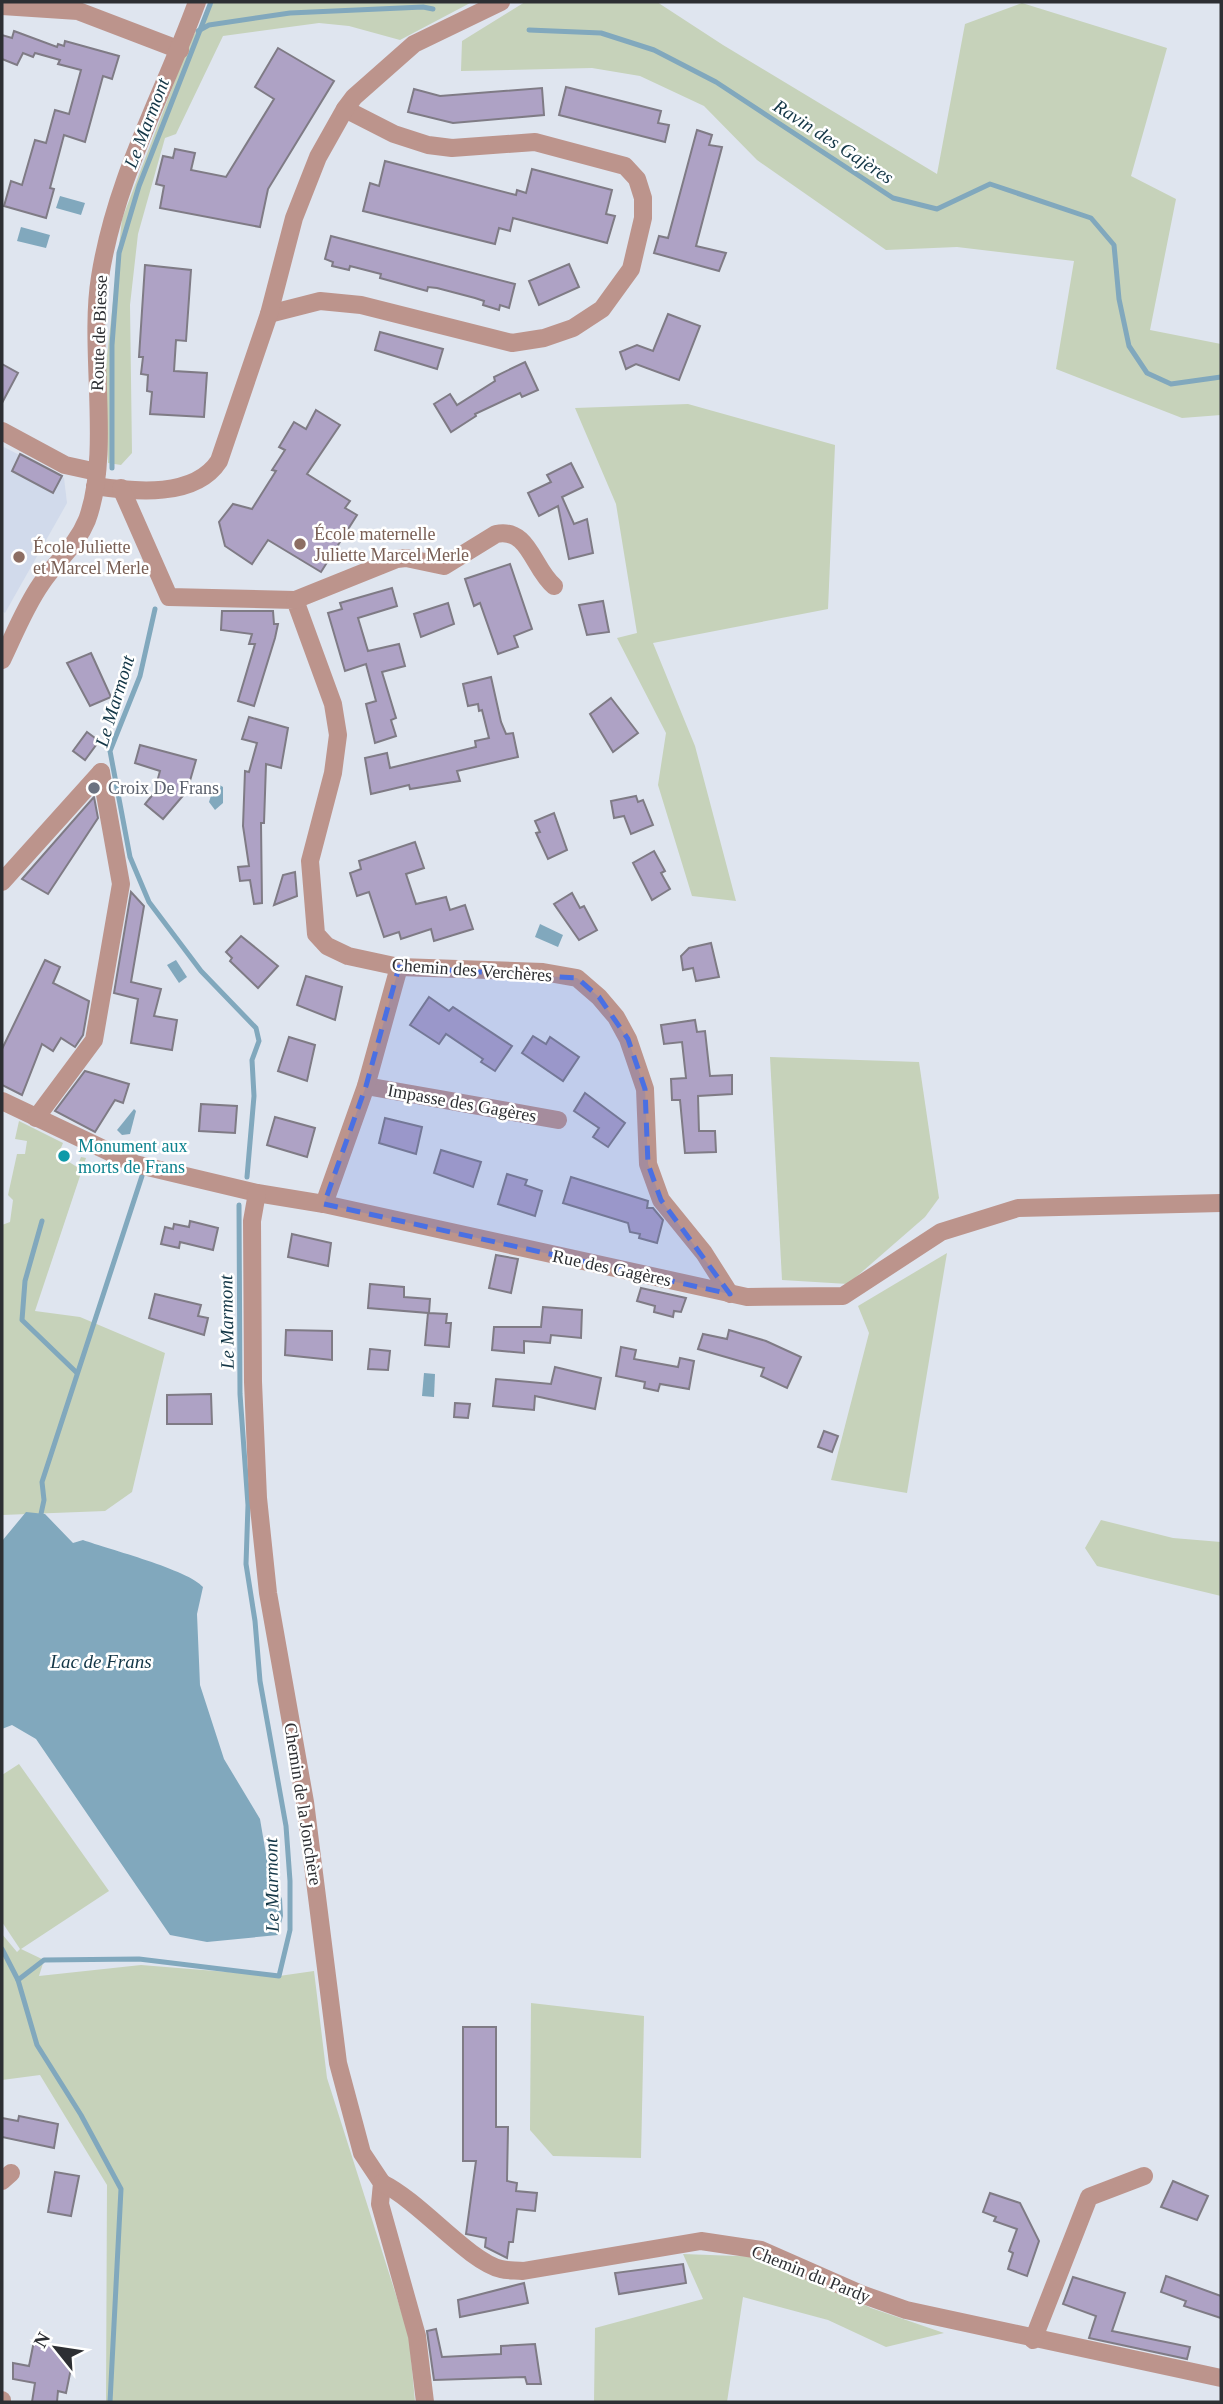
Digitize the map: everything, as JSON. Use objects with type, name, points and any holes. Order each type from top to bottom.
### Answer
[{"type":"street","name":"Route de Biesse","points":[[2,660],[42,582],[78,540],[96,479],[100,280],[111,220],[121,185],[180,50],[197,2]]},
{"type":"street","points":[[2,431],[65,465],[121,488],[180,488],[204,480],[219,461],[269,314],[294,218],[317,157],[345,110],[354,97],[414,44],[502,2]]},
{"type":"street","points":[[2,6],[78,11],[180,50]]},
{"type":"street","points":[[269,314],[320,301],[361,305],[512,343],[544,338],[573,328],[602,309],[620,288],[631,269],[643,218],[643,198],[637,179],[625,166],[536,142],[452,148],[428,145],[394,134],[345,110]]},
{"type":"street","points":[[121,488],[169,597],[295,600],[397,559],[406,558],[444,566],[495,534],[505,532],[522,540],[554,586]]},
{"type":"street","name":"Chemin des Verchères","points":[[295,600],[333,704],[338,735],[332,773],[310,861],[316,934],[327,946],[348,956],[399,967],[543,972],[577,978],[599,997],[628,1039],[645,1089],[648,1164],[662,1200],[704,1253],[730,1294]]},
{"type":"street","points":[[2,882],[101,772],[121,884],[96,1030],[84,1058],[36,1118]]},
{"type":"street","name":"Impasse des Gagères","points":[[324,1204],[366,1086],[399,967]]},
{"type":"street","name":"Impasse des Gagères","points":[[366,1086],[558,1121]]},
{"type":"street","name":"Rue des Gagères","points":[[2,1101],[135,1164],[257,1193],[324,1204],[747,1297],[843,1296],[941,1232],[1018,1208],[1221,1203]]},
{"type":"street","name":"Chemin de la Jonchère","points":[[257,1193],[252,1222],[253,1382],[258,1498],[268,1593],[304,1802],[338,2063],[362,2153],[382,2183]]},
{"type":"street","points":[[1033,2340],[1089,2197],[1144,2176]]},
{"type":"street","points":[[382,2183],[380,2204],[417,2336],[425,2402]]},
{"type":"street","name":"Chemin du Pardy","points":[[382,2183],[403,2193],[479,2258],[500,2269],[523,2271],[701,2241],[733,2245],[761,2250],[861,2294],[906,2310],[1033,2340],[1221,2378]]},
{"type":"highlighted area","points":[[399,967],[577,978],[599,997],[628,1039],[645,1089],[648,1164],[661,1200],[730,1294],[324,1204],[366,1086]]},
{"type":"shaded area","name":"École Juliette et Marcel Merle","points":[[2,446],[64,478],[67,503],[5,613],[2,611]]},
{"type":"green space","points":[[214,2],[472,2],[400,40],[349,26],[319,23],[223,36],[176,134],[165,138],[138,234],[130,305],[132,453],[121,465],[108,463],[105,375],[122,219],[190,41]]},
{"type":"green space","points":[[525,2],[657,2],[937,174],[965,24],[1022,3],[1167,48],[1131,176],[1176,199],[1150,330],[1221,344],[1221,415],[1182,418],[1056,369],[1074,261],[957,247],[886,250],[757,160],[704,106],[640,76],[592,68],[461,71],[462,41]]},
{"type":"green space","points":[[688,404],[835,445],[828,609],[653,643],[695,746],[736,901],[692,896],[658,785],[666,733],[617,638],[637,633],[616,504],[575,408]]},
{"type":"green space","points":[[770,1057],[919,1062],[939,1198],[925,1217],[848,1284],[782,1280]]},
{"type":"green space","points":[[19,1121],[63,1143],[58,1155],[77,1167],[81,1157],[86,1158],[35,1311],[80,1317],[165,1353],[132,1492],[105,1511],[2,1515],[2,1225],[10,1222],[13,1200],[8,1195],[17,1154],[25,1154],[27,1141],[15,1139]]},
{"type":"green space","points":[[947,1253],[907,1493],[831,1480],[869,1333],[858,1306]]},
{"type":"green space","points":[[1101,1520],[1173,1538],[1221,1542],[1221,1596],[1097,1566],[1085,1548]]},
{"type":"green space","points":[[19,1764],[109,1891],[21,1949],[44,1960],[39,1976],[141,1965],[279,1976],[314,1971],[327,2078],[409,2336],[415,2402],[106,2402],[107,2185],[40,2075],[2,2080],[2,1934],[17,1952],[20,1949],[2,1922],[2,1775]]},
{"type":"green space","points":[[531,2003],[644,2016],[641,2158],[553,2156],[530,2130]]},
{"type":"green space","points":[[683,2254],[765,2257],[871,2308],[944,2333],[886,2347],[828,2320],[743,2297],[727,2402],[594,2402],[595,2328],[703,2299]]},
{"type":"water","points":[[60,196],[85,203],[81,215],[56,208]]},
{"type":"water","points":[[21,227],[50,235],[46,248],[17,241]]},
{"type":"water","points":[[218,784],[223,787],[223,803],[215,810],[209,802],[214,786]]},
{"type":"water","points":[[540,924],[563,935],[558,947],[535,937]]},
{"type":"water","points":[[176,960],[187,977],[179,983],[167,965]]},
{"type":"water","points":[[134,1109],[136,1111],[130,1134],[122,1135],[117,1130]]},
{"type":"water","points":[[424,1373],[435,1374],[434,1397],[422,1396]]},
{"type":"water","name":"Lac de Frans","points":[[26,1512],[45,1514],[73,1543],[83,1540],[147,1560],[195,1580],[203,1587],[197,1614],[200,1685],[224,1759],[260,1819],[268,1866],[282,1899],[283,1916],[278,1935],[207,1942],[170,1935],[36,1739],[12,1725],[2,1729],[2,1541]]},
{"type":"building","points":[[14,31],[57,47],[58,44],[64,46],[65,41],[119,56],[112,79],[103,76],[85,142],[64,135],[50,188],[54,189],[46,218],[4,206],[11,181],[22,185],[35,140],[46,143],[55,110],[69,114],[81,70],[58,64],[60,60],[35,53],[33,57],[23,53],[17,65],[2,59],[2,35],[12,38]]},
{"type":"building","points":[[278,48],[334,81],[268,189],[260,227],[160,208],[164,186],[156,184],[163,156],[173,158],[175,149],[195,153],[191,170],[226,177],[274,99],[255,87]]},
{"type":"building","points":[[566,87],[661,111],[658,123],[669,125],[665,142],[559,115]]},
{"type":"building","points":[[542,88],[544,115],[453,123],[408,112],[414,89],[440,96]]},
{"type":"building","points":[[697,130],[712,135],[709,145],[722,147],[696,246],[726,253],[719,271],[654,253],[659,236],[668,238]]},
{"type":"building","points":[[385,161],[516,195],[517,190],[526,193],[532,169],[612,190],[606,214],[615,216],[607,243],[513,218],[510,231],[499,228],[495,244],[363,211],[370,183],[379,186]]},
{"type":"building","points":[[331,236],[515,284],[509,308],[500,305],[499,310],[483,305],[484,301],[475,298],[437,288],[428,287],[427,291],[380,278],[381,274],[350,266],[349,270],[332,266],[333,262],[325,259]]},
{"type":"building","points":[[569,264],[579,287],[539,305],[529,281]]},
{"type":"building","points":[[145,265],[191,270],[186,341],[176,340],[174,371],[207,373],[204,417],[150,414],[152,392],[147,391],[148,375],[141,374],[143,357],[139,357]]},
{"type":"building","points":[[668,314],[700,326],[679,380],[636,364],[626,369],[620,352],[637,345],[653,351]]},
{"type":"building","points":[[380,332],[443,349],[437,369],[375,350]]},
{"type":"building","points":[[525,362],[538,390],[522,397],[520,393],[475,414],[476,416],[451,432],[434,404],[450,394],[457,405],[495,381],[494,377]]},
{"type":"building","points":[[2,364],[18,373],[2,403]]},
{"type":"building","points":[[316,410],[340,425],[307,474],[350,501],[345,508],[357,515],[321,572],[268,540],[252,564],[225,546],[219,522],[233,504],[252,509],[276,471],[272,470],[285,450],[279,447],[294,422],[306,429]]},
{"type":"building","points":[[20,454],[62,476],[53,493],[12,471]]},
{"type":"building","points":[[571,463],[583,487],[562,497],[574,524],[587,519],[593,553],[569,559],[558,506],[539,516],[528,493],[551,482],[547,475]]},
{"type":"building","points":[[510,564],[532,629],[514,636],[518,647],[498,654],[480,603],[474,606],[465,579]]},
{"type":"building","points":[[392,588],[397,606],[358,618],[368,651],[399,644],[405,666],[382,672],[396,718],[391,720],[396,736],[375,743],[366,704],[376,701],[366,664],[345,671],[328,613],[342,609],[340,603]]},
{"type":"building","points":[[603,601],[609,632],[587,635],[579,605]]},
{"type":"building","points":[[448,603],[454,624],[421,637],[414,614]]},
{"type":"building","points":[[222,611],[273,611],[274,624],[278,624],[254,706],[238,701],[255,644],[249,644],[252,634],[221,630]]},
{"type":"building","points":[[91,653],[111,697],[90,706],[67,663]]},
{"type":"building","points":[[491,677],[501,722],[506,734],[513,733],[518,757],[457,771],[460,781],[410,789],[409,785],[371,794],[365,758],[387,753],[390,768],[476,747],[475,741],[489,738],[482,710],[479,711],[478,704],[468,706],[463,684]]},
{"type":"building","points":[[611,698],[638,733],[613,752],[590,714]]},
{"type":"building","points":[[249,717],[288,728],[281,768],[266,764],[264,823],[261,823],[262,903],[254,904],[250,880],[240,881],[238,867],[249,866],[243,826],[245,771],[249,772],[257,743],[242,739]]},
{"type":"building","points":[[87,732],[99,741],[85,760],[73,751]]},
{"type":"building","points":[[140,745],[196,760],[187,791],[163,819],[145,804],[154,793],[160,771],[135,763]]},
{"type":"building","points":[[636,796],[638,802],[643,800],[653,825],[631,834],[624,816],[614,818],[611,801]]},
{"type":"building","points":[[94,797],[98,818],[48,894],[22,879]]},
{"type":"building","points":[[554,813],[567,850],[548,859],[536,833],[540,832],[535,821]]},
{"type":"building","points":[[415,842],[424,868],[406,874],[416,904],[446,897],[450,910],[465,905],[473,929],[434,941],[431,929],[401,939],[399,932],[384,937],[369,892],[357,896],[350,873],[361,869],[359,861]]},
{"type":"building","points":[[654,851],[665,871],[661,873],[670,889],[652,900],[633,863]]},
{"type":"building","points":[[295,872],[297,896],[274,905],[283,875]]},
{"type":"building","points":[[131,892],[144,906],[131,982],[161,989],[154,1016],[177,1020],[172,1050],[131,1043],[138,999],[114,993]]},
{"type":"building","points":[[572,893],[580,908],[584,906],[597,930],[579,940],[554,904]]},
{"type":"building","points":[[241,936],[278,966],[258,988],[230,961],[232,958],[226,952]]},
{"type":"building","points":[[711,943],[719,977],[696,981],[693,968],[683,970],[681,956],[689,948]]},
{"type":"building","points":[[45,960],[60,967],[53,983],[89,1001],[83,1035],[75,1047],[61,1038],[53,1051],[42,1044],[22,1095],[2,1085],[2,1049]]},
{"type":"building","points":[[306,976],[342,987],[335,1020],[297,1005]]},
{"type":"building","points":[[429,997],[449,1011],[453,1007],[512,1046],[495,1071],[481,1062],[483,1059],[446,1034],[439,1044],[410,1025]]},
{"type":"building","points":[[695,1020],[697,1032],[705,1031],[710,1076],[732,1075],[732,1094],[698,1096],[699,1131],[715,1131],[716,1152],[685,1153],[680,1100],[672,1100],[671,1079],[686,1078],[682,1042],[664,1044],[661,1025]]},
{"type":"building","points":[[533,1036],[546,1044],[550,1037],[579,1057],[563,1081],[522,1053]]},
{"type":"building","points":[[289,1037],[315,1045],[307,1081],[278,1071]]},
{"type":"building","points":[[85,1071],[129,1084],[123,1103],[115,1100],[95,1132],[55,1111]]},
{"type":"building","points":[[585,1093],[625,1123],[608,1147],[593,1137],[599,1128],[574,1111]]},
{"type":"building","points":[[201,1104],[237,1106],[235,1133],[199,1131]]},
{"type":"building","points":[[275,1117],[315,1128],[307,1157],[267,1145]]},
{"type":"building","points":[[385,1118],[422,1127],[416,1154],[379,1143]]},
{"type":"building","points":[[441,1150],[481,1162],[473,1187],[434,1173]]},
{"type":"building","points":[[507,1174],[527,1180],[525,1185],[542,1191],[535,1216],[498,1204]]},
{"type":"building","points":[[571,1177],[648,1201],[647,1208],[653,1208],[663,1220],[657,1243],[639,1238],[640,1234],[630,1232],[628,1223],[563,1203]]},
{"type":"building","points":[[190,1221],[218,1228],[213,1250],[180,1242],[179,1248],[161,1244],[165,1227],[173,1229],[174,1224],[189,1227]]},
{"type":"building","points":[[292,1234],[331,1243],[328,1266],[288,1257]]},
{"type":"building","points":[[496,1255],[518,1259],[511,1293],[489,1288]]},
{"type":"building","points":[[370,1284],[404,1287],[404,1297],[430,1299],[429,1313],[447,1314],[446,1323],[451,1323],[449,1347],[425,1345],[428,1313],[368,1308]]},
{"type":"building","points":[[641,1288],[686,1298],[681,1312],[674,1311],[673,1317],[654,1312],[655,1306],[637,1301]]},
{"type":"building","points":[[155,1294],[201,1305],[198,1316],[208,1318],[204,1335],[149,1318]]},
{"type":"building","points":[[543,1307],[582,1310],[581,1338],[551,1335],[550,1343],[524,1341],[524,1353],[492,1350],[494,1327],[541,1327]]},
{"type":"building","points":[[286,1330],[332,1331],[332,1360],[285,1355]]},
{"type":"building","points":[[729,1330],[766,1341],[801,1357],[787,1388],[761,1376],[764,1368],[698,1349],[703,1334],[727,1339]]},
{"type":"building","points":[[621,1347],[636,1350],[634,1359],[678,1367],[680,1358],[694,1361],[689,1389],[660,1384],[658,1391],[644,1388],[645,1382],[616,1376]]},
{"type":"building","points":[[370,1349],[390,1351],[388,1370],[368,1369]]},
{"type":"building","points":[[555,1367],[601,1378],[595,1409],[535,1396],[534,1410],[493,1406],[496,1379],[551,1384]]},
{"type":"building","points":[[211,1394],[212,1424],[167,1424],[167,1395]]},
{"type":"building","points":[[455,1403],[470,1404],[468,1418],[454,1417]]},
{"type":"building","points":[[824,1431],[838,1436],[832,1452],[818,1447]]},
{"type":"building","points":[[463,2027],[496,2027],[496,2127],[508,2127],[507,2181],[517,2183],[516,2191],[537,2193],[535,2211],[517,2209],[513,2242],[509,2242],[507,2258],[485,2247],[486,2238],[466,2234],[476,2161],[463,2161]]},
{"type":"building","points":[[19,2116],[58,2124],[54,2148],[2,2137],[2,2118],[18,2121]]},
{"type":"building","points":[[55,2172],[79,2176],[71,2216],[48,2212]]},
{"type":"building","points":[[1173,2181],[1208,2196],[1197,2220],[1161,2207]]},
{"type":"building","points":[[990,2193],[1020,2203],[1039,2241],[1027,2276],[1008,2269],[1013,2253],[1009,2251],[1017,2229],[994,2221],[996,2217],[983,2212]]},
{"type":"building","points":[[683,2264],[686,2283],[619,2294],[615,2273]]},
{"type":"building","points":[[1166,2276],[1221,2296],[1221,2318],[1184,2306],[1186,2301],[1161,2292]]},
{"type":"building","points":[[1073,2277],[1125,2293],[1112,2331],[1190,2347],[1187,2359],[1089,2338],[1096,2316],[1063,2304]]},
{"type":"building","points":[[524,2283],[528,2303],[460,2317],[458,2300]]},
{"type":"building","points":[[436,2329],[442,2357],[501,2354],[501,2346],[535,2344],[541,2384],[527,2384],[525,2377],[434,2380],[427,2331]]},
{"type":"building","points":[[34,2341],[75,2349],[66,2393],[58,2391],[57,2402],[32,2402],[35,2383],[13,2379],[13,2363],[29,2366]]},
{"type":"waterway","name":"Le Marmont","points":[[112,468],[112,345],[119,253],[139,186],[211,2]]},
{"type":"waterway","name":"Ravin des Gajères","points":[[198,31],[209,25],[290,13],[423,7],[433,9]]},
{"type":"waterway","name":"Ravin des Gajères","points":[[529,30],[601,33],[654,50],[716,82],[893,198],[937,209],[990,184],[1091,218],[1114,245],[1119,299],[1129,346],[1147,373],[1171,384],[1221,377]]},
{"type":"waterway","name":"Le Marmont","points":[[155,609],[140,676],[110,751],[130,857],[149,902],[201,971],[256,1028],[259,1041],[252,1060],[254,1096],[247,1177]]},
{"type":"waterway","points":[[41,1514],[44,1500],[42,1482],[142,1176]]},
{"type":"waterway","name":"Le Marmont","points":[[110,2402],[121,2189],[81,2115],[37,2045],[18,1980],[44,1960],[139,1959],[279,1976],[290,1930],[290,1881],[286,1826],[260,1681],[255,1621],[246,1564],[248,1505],[240,1394],[239,1205]]},
{"type":"waterway","points":[[42,1221],[25,1281],[22,1320],[76,1372]]},
{"type":"waterway","points":[[2,1949],[18,1980]]},
{"type":"place","name":"École maternelle Juliette Marcel Merle","points":[[300,544]]},
{"type":"place","name":"École Juliette et Marcel Merle","points":[[19,557]]},
{"type":"place","name":"Croix De Frans","points":[[94,788]]},
{"type":"place","name":"Monument aux morts de Frans","points":[[64,1156]]}]
